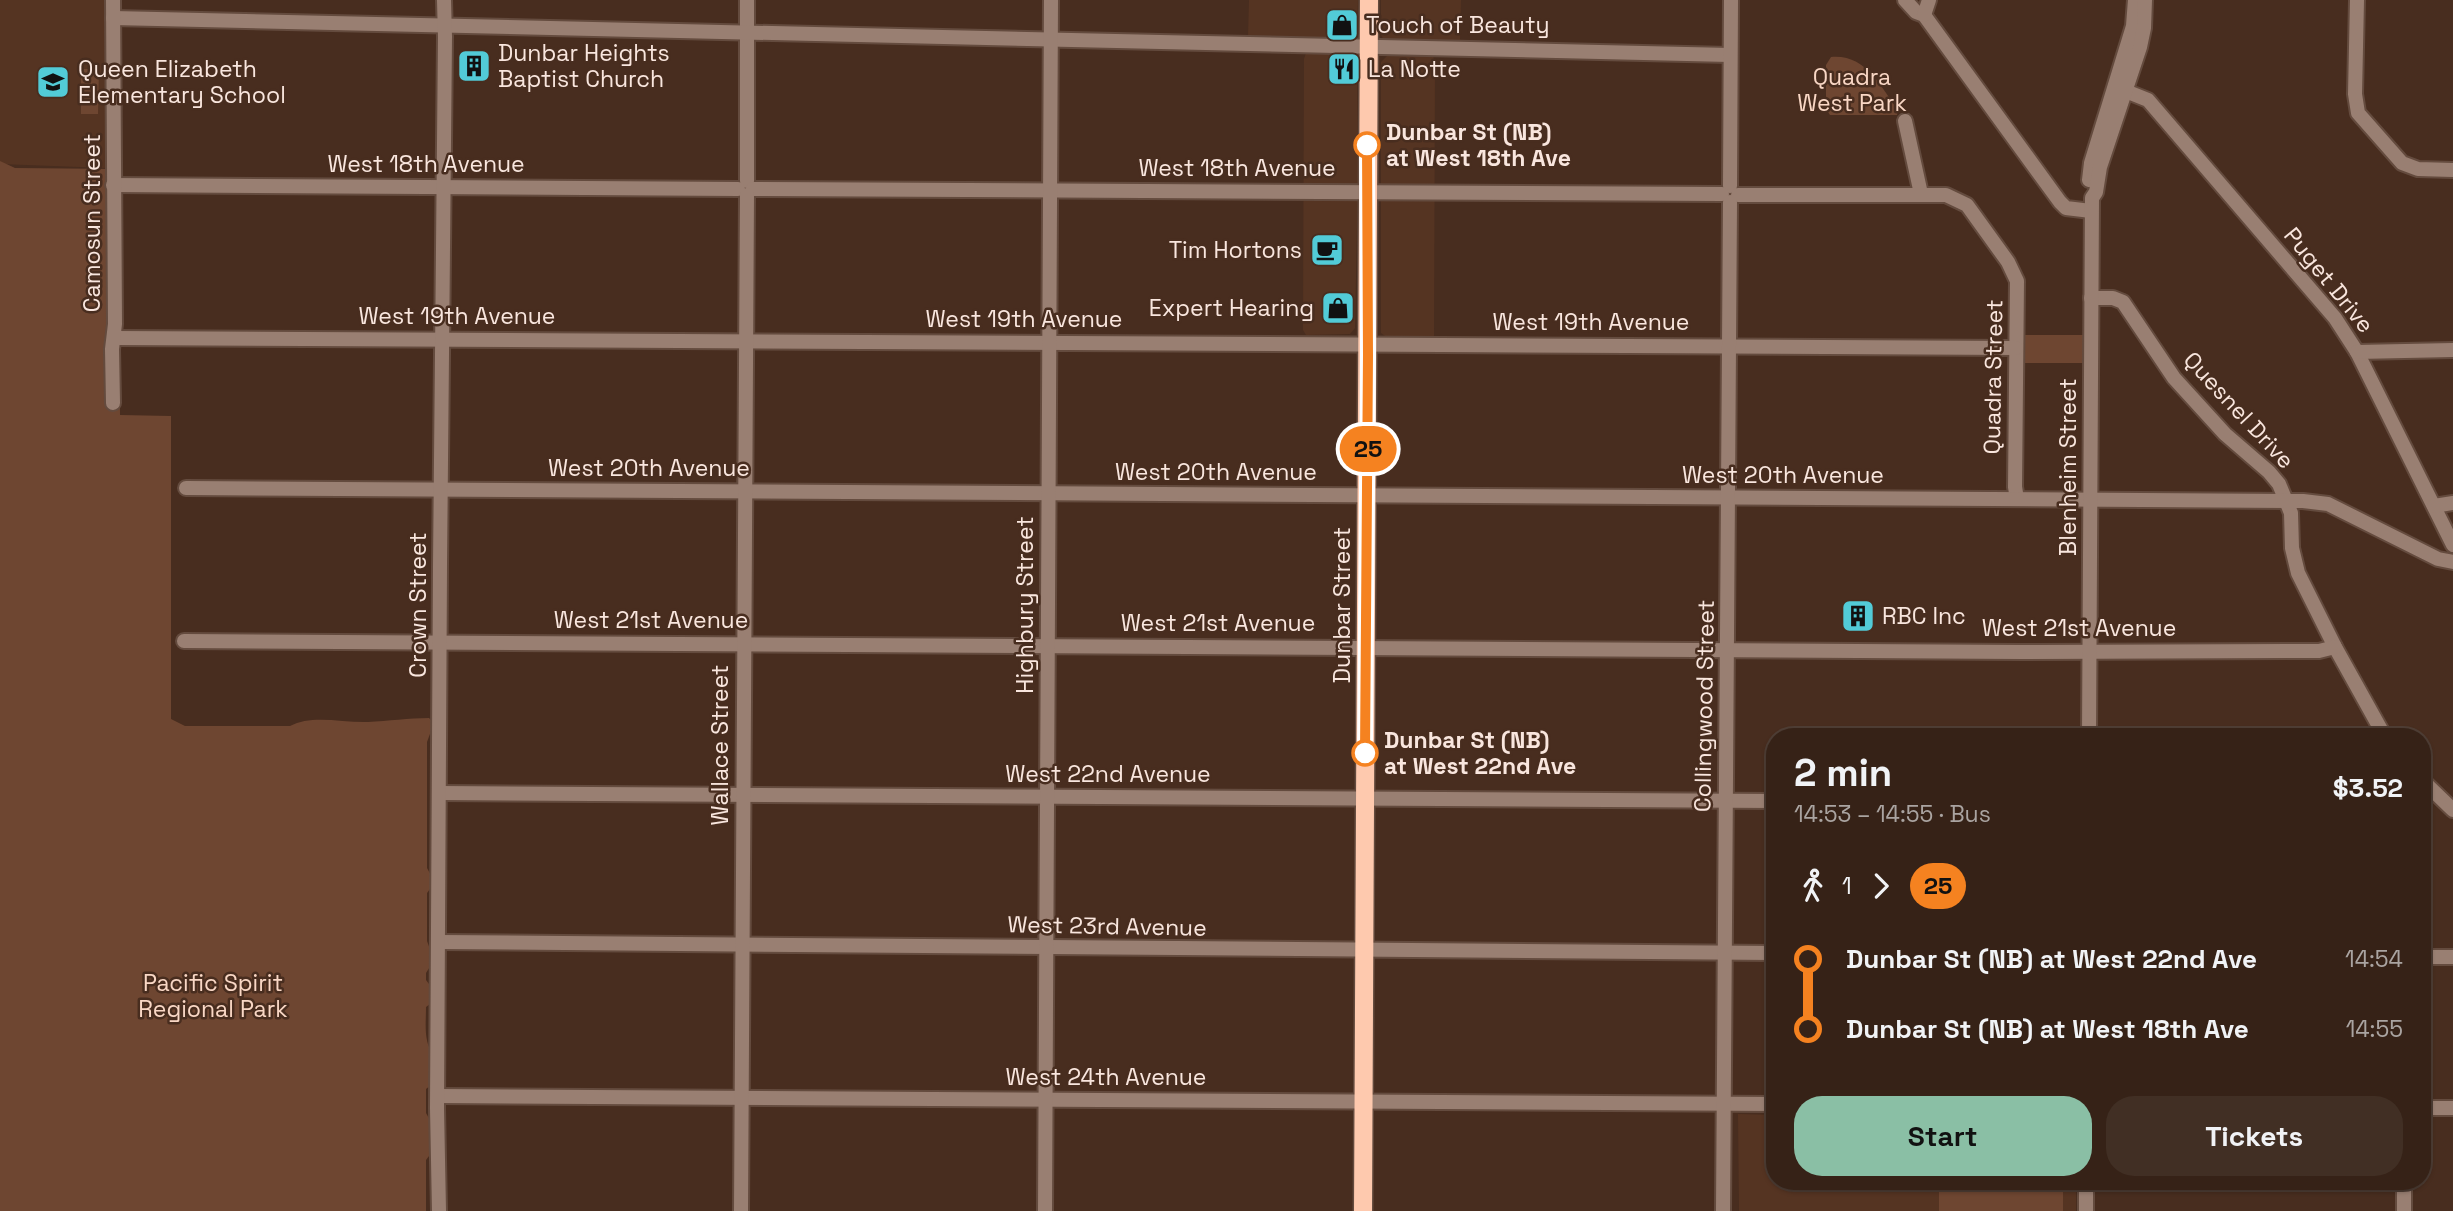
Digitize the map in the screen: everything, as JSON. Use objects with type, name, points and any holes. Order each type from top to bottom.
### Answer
[{"type":"main road","name":"Dunbar Street","points":[[1363,1211],[1369,0]]},
{"type":"street","name":"Camosun Street","points":[[113,0],[113,403]]},
{"type":"street","name":"Crown Street","points":[[439,1211],[444,0]]},
{"type":"street","name":"Wallace Street","points":[[741,1211],[747,0]]},
{"type":"street","name":"Highbury Street","points":[[1045,1211],[1051,0]]},
{"type":"street","name":"Collingwood Street","points":[[1723,1211],[1731,0]]},
{"type":"street","points":[[1905,0],[1916,12],[1924,15],[2060,202],[2066,208],[2091,204]]},
{"type":"street","points":[[1924,15],[1929,0]]},
{"type":"street","name":"Blenheim Street","points":[[2089,728],[2091,204],[2120,89],[2133,26],[2135,0]]},
{"type":"street","name":"Blenheim Street","points":[[2120,89],[2140,47],[2145,0]]},
{"type":"street","points":[[2357,0],[2356,103],[2363,122],[2396,158],[2409,167],[2453,170]]},
{"type":"street","points":[[113,18],[1730,55]]},
{"type":"street","name":"Puget Drive","points":[[2120,89],[2148,100],[2335,318],[2357,352],[2453,545]]},
{"type":"street","points":[[1905,121],[1921,194]]},
{"type":"street","name":"West 18th Avenue","points":[[113,185],[1952,196]]},
{"type":"street","name":"Quadra Street","points":[[1952,196],[1967,205],[2008,262],[2017,281],[2017,499]]},
{"type":"street","name":"Quesnel Drive","points":[[2091,298],[2113,298],[2123,302],[2174,378],[2225,434],[2269,472],[2288,501],[2292,548],[2298,573],[2380,728]]},
{"type":"street","name":"West 19th Avenue","points":[[115,338],[2016,348]]},
{"type":"street","points":[[2357,352],[2453,350]]},
{"type":"street","name":"West 20th Avenue","points":[[186,488],[2288,501],[2328,504],[2438,559],[2453,562]]},
{"type":"street","points":[[2434,506],[2453,503]]},
{"type":"street","name":"West 21st Avenue","points":[[184,640],[2090,651],[2319,651],[2335,647]]},
{"type":"street","points":[[2431,789],[2453,810]]},
{"type":"street","name":"West 22nd Avenue","points":[[440,793],[1766,801]]},
{"type":"street","name":"West 23rd Avenue","points":[[439,942],[1766,953]]},
{"type":"street","points":[[2431,957],[2453,957]]},
{"type":"street","name":"West 24th Avenue","points":[[438,1096],[1766,1104]]},
{"type":"street","points":[[2431,1108],[2453,1108]]},
{"type":"street","points":[[2085,1211],[2086,1190]]},
{"type":"street","points":[[2404,1190],[2404,1211]]},
{"type":"shaded area","name":"Queen Elizabeth Elementary School","points":[[0,0],[104,0],[106,168],[0,164]]},
{"type":"shaded area","points":[[1249,0],[1358,0],[1357,31],[1350,38],[1248,37]]},
{"type":"shaded area","points":[[1381,0],[1461,0],[1460,40],[1384,40],[1381,35]]},
{"type":"shaded area","points":[[1306,53],[1350,54],[1355,56],[1357,61],[1355,328],[1350,334],[1306,335],[1303,330]]},
{"type":"shaded area","points":[[1388,55],[1433,56],[1435,62],[1434,339],[1389,339],[1381,333],[1381,62]]},
{"type":"shaded area","points":[[1738,1114],[1766,1115],[1766,1190],[2076,1190],[2076,1211],[1739,1211]]},
{"type":"green space","name":"Quadra West Park","points":[[1831,57],[1854,61],[1871,73],[1898,110],[1897,115],[1830,115],[1826,109],[1826,65]]},
{"type":"green space","points":[[81,69],[99,69],[98,114],[81,114]]},
{"type":"green space","name":"Pacific Spirit Regional Park","points":[[0,161],[15,168],[119,169],[120,415],[171,416],[171,719],[185,726],[290,726],[308,720],[368,722],[429,718],[434,723],[427,742],[427,868],[433,885],[427,893],[427,941],[431,952],[431,965],[426,973],[426,980],[432,988],[430,1004],[426,1007],[426,1027],[427,1040],[435,1057],[431,1085],[426,1089],[426,1113],[435,1129],[432,1152],[426,1160],[426,1211],[0,1211]]},
{"type":"green space","points":[[2020,335],[2086,335],[2086,363],[2020,363]]},
{"type":"green space","points":[[1939,1190],[2063,1190],[2063,1211],[1939,1211]]},
{"type":"bus line","name":"25","points":[[1365,753],[1367,145]]},
{"type":"place","name":"Touch of Beauty","points":[[1342,25]]},
{"type":"place","name":"Dunbar Heights Baptist Church","points":[[474,66]]},
{"type":"place","name":"La Notte","points":[[1344,69]]},
{"type":"place","name":"Queen Elizabeth Elementary School","points":[[53,82]]},
{"type":"place","name":"Dunbar St (NB) at West 18th Ave","points":[[1367,145]]},
{"type":"place","name":"Tim Hortons","points":[[1327,250]]},
{"type":"place","name":"Expert Hearing","points":[[1338,308]]},
{"type":"place","name":"RBC Inc","points":[[1858,616]]},
{"type":"place","name":"Dunbar St (NB) at West 22nd Ave","points":[[1365,753]]}]
